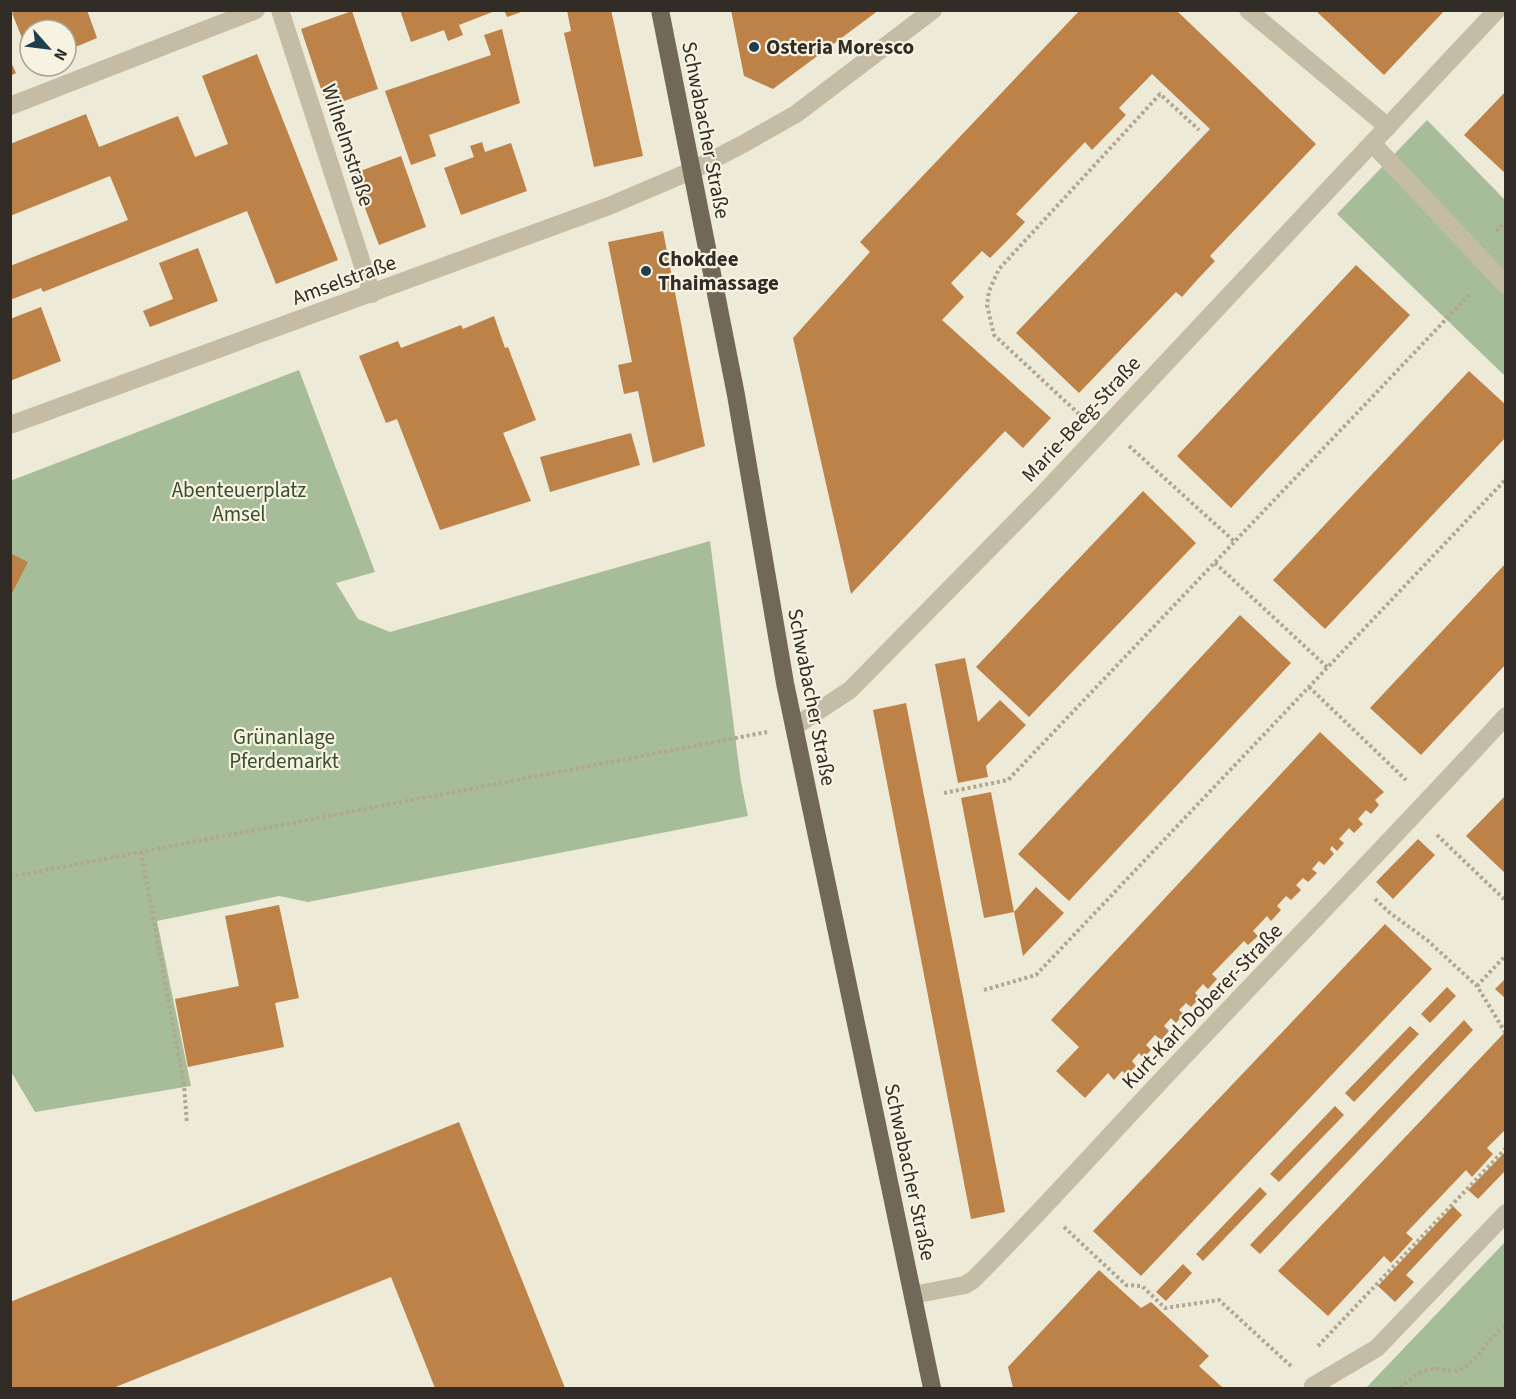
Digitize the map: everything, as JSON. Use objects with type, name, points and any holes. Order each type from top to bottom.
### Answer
[{"type":"main road","name":"Schwabacher Straße","points":[[660,10],[735,395],[794,727],[932,1389]]},
{"type":"street","points":[[10,106],[256,10]]},
{"type":"street","name":"Wilhelmstraße","points":[[280,10],[372,294]]},
{"type":"street","name":"Amselstraße","points":[[10,425],[609,206],[691,171],[796,114],[933,10]]},
{"type":"street","points":[[1248,10],[1388,127]]},
{"type":"street","name":"Marie-Beeg-Straße","points":[[794,727],[850,690],[1042,495],[1497,10]]},
{"type":"street","points":[[1372,143],[1506,285]]},
{"type":"street","name":"Kurt-Karl-Doberer-Straße","points":[[913,1295],[965,1285],[973,1280],[1506,716]]},
{"type":"street","points":[[1313,1386],[1377,1348],[1506,1213]]},
{"type":"path","points":[[1199,130],[1160,94],[999,269],[989,291],[987,305],[994,335],[1235,542]]},
{"type":"path","points":[[944,793],[1008,780],[1440,328],[1492,270]]},
{"type":"path","points":[[984,990],[1036,975],[1506,479]]},
{"type":"path","points":[[1215,563],[1327,667]]},
{"type":"path","points":[[1309,687],[1428,801]]},
{"type":"path","points":[[10,877],[794,727]]},
{"type":"path","points":[[1415,814],[1506,901]]},
{"type":"path","points":[[141,852],[184,1084],[187,1124]]},
{"type":"path","points":[[1354,879],[1390,914],[1427,940],[1477,986],[1505,1032]]},
{"type":"path","points":[[1477,986],[1506,955]]},
{"type":"path","points":[[1295,1370],[1506,1148]]},
{"type":"path","points":[[1043,1208],[1126,1285],[1142,1286],[1165,1308],[1220,1300],[1313,1386]]},
{"type":"path","points":[[1400,1389],[1421,1372],[1436,1369],[1457,1371],[1472,1362],[1506,1325]]},
{"type":"green space","points":[[1427,120],[1505,200],[1505,376],[1337,214]]},
{"type":"green space","name":"Grünanlage Pferdemarkt","points":[[299,370],[375,572],[336,583],[358,619],[390,632],[710,541],[741,782],[748,816],[308,902],[279,896],[157,921],[191,1086],[35,1112],[10,1070],[10,481]]},
{"type":"green space","points":[[1505,1242],[1505,1388],[1366,1388]]},
{"type":"building","points":[[17,10],[87,10],[97,38],[78,46],[78,18],[18,18],[18,28],[12,13]]},
{"type":"building","points":[[400,10],[495,11],[459,25],[463,35],[448,41],[444,30],[411,42]]},
{"type":"building","points":[[504,10],[524,10],[524,11],[507,17]]},
{"type":"building","points":[[567,10],[611,10],[643,156],[594,167],[564,33],[571,31]]},
{"type":"building","points":[[731,10],[879,10],[773,89],[744,76]]},
{"type":"building","points":[[1080,10],[1176,10],[1316,144],[1210,256],[1215,261],[1182,297],[1176,292],[1079,393],[1016,333],[1210,129],[1152,74],[1119,108],[1126,115],[1092,150],[1085,142],[1016,214],[1025,222],[1007,241],[990,258],[982,251],[951,283],[964,297],[942,320],[1051,418],[1023,448],[1005,431],[851,594],[793,338],[870,252],[860,242]]},
{"type":"building","points":[[1315,10],[1445,10],[1384,75]]},
{"type":"building","points":[[352,11],[378,89],[327,107],[301,29]]},
{"type":"building","points":[[502,29],[520,103],[429,135],[436,156],[411,165],[385,91],[491,55],[484,35]]},
{"type":"building","points":[[257,54],[338,260],[276,284],[247,211],[43,292],[41,288],[10,300],[10,266],[128,220],[110,176],[10,216],[10,144],[86,114],[99,147],[178,116],[195,157],[228,144],[202,76]]},
{"type":"building","points":[[10,60],[16,73],[10,76]]},
{"type":"building","points":[[1506,91],[1506,174],[1464,135]]},
{"type":"building","points":[[482,142],[485,152],[511,143],[527,191],[461,215],[444,168],[474,157],[470,146]]},
{"type":"building","points":[[401,156],[426,227],[379,245],[352,174]]},
{"type":"building","points":[[663,231],[705,446],[653,463],[638,391],[624,394],[618,365],[632,362],[608,242]]},
{"type":"building","points":[[198,248],[218,301],[150,327],[143,311],[173,299],[159,263]]},
{"type":"building","points":[[1356,265],[1410,315],[1231,508],[1177,456]]},
{"type":"building","points":[[41,307],[61,361],[10,381],[10,319]]},
{"type":"building","points":[[494,316],[536,420],[503,433],[531,501],[440,530],[397,419],[386,423],[359,356],[398,341],[401,348],[461,325],[463,329]]},
{"type":"building","points":[[1469,371],[1506,405],[1506,437],[1325,629],[1273,580]]},
{"type":"building","points":[[631,433],[640,465],[550,492],[540,457]]},
{"type":"building","points":[[1143,491],[1196,543],[1029,717],[976,667]]},
{"type":"building","points":[[10,553],[28,562],[10,597]]},
{"type":"building","points":[[1506,563],[1506,664],[1421,755],[1370,708]]},
{"type":"building","points":[[1240,615],[1291,663],[1069,901],[1018,854]]},
{"type":"building","points":[[965,658],[978,722],[1000,700],[1026,725],[986,766],[988,777],[958,783],[935,664]]},
{"type":"building","points":[[906,703],[1005,1212],[971,1219],[873,710]]},
{"type":"building","points":[[1320,732],[1384,792],[1375,800],[1379,805],[1371,814],[1366,810],[1358,819],[1363,824],[1354,833],[1349,828],[1339,839],[1344,843],[1337,851],[1332,846],[1330,849],[1334,854],[1324,865],[1319,861],[1312,869],[1317,873],[1308,882],[1303,878],[1296,885],[1301,890],[1291,900],[1286,896],[1277,906],[1281,910],[1271,921],[1267,916],[1253,931],[1258,936],[1248,945],[1244,941],[1212,974],[1217,979],[1208,989],[1203,984],[1195,993],[1200,998],[1191,1007],[1186,1003],[1179,1010],[1184,1014],[1176,1023],[1171,1018],[1164,1026],[1169,1031],[1161,1040],[1155,1035],[1146,1045],[1151,1050],[1143,1058],[1139,1053],[1132,1061],[1136,1066],[1127,1075],[1122,1071],[1114,1080],[1108,1073],[1085,1098],[1056,1071],[1079,1047],[1051,1020]]},
{"type":"building","points":[[991,792],[1014,912],[984,918],[961,798]]},
{"type":"building","points":[[1506,795],[1506,874],[1466,836]]},
{"type":"building","points":[[1418,839],[1435,855],[1393,899],[1376,882]]},
{"type":"building","points":[[1036,887],[1064,913],[1023,956],[1014,912]]},
{"type":"building","points":[[279,905],[299,998],[275,1003],[284,1047],[188,1067],[175,999],[239,986],[225,916]]},
{"type":"building","points":[[1385,924],[1432,969],[1141,1276],[1093,1231]]},
{"type":"building","points":[[1506,978],[1506,999],[1495,989]]},
{"type":"building","points":[[1447,987],[1456,996],[1430,1023],[1421,1014]]},
{"type":"building","points":[[1464,1020],[1473,1030],[1260,1254],[1250,1245]]},
{"type":"building","points":[[1410,1026],[1419,1034],[1354,1102],[1345,1093]]},
{"type":"building","points":[[1506,1031],[1506,1129],[1487,1148],[1493,1154],[1472,1177],[1466,1170],[1406,1233],[1413,1239],[1391,1263],[1384,1256],[1328,1316],[1278,1271]]},
{"type":"building","points":[[1335,1106],[1344,1115],[1279,1182],[1270,1174]]},
{"type":"building","points":[[459,1122],[565,1388],[435,1388],[391,1277],[113,1388],[10,1388],[10,1302]]},
{"type":"building","points":[[1506,1151],[1506,1170],[1478,1199],[1468,1190]]},
{"type":"building","points":[[1260,1187],[1267,1194],[1203,1261],[1196,1254]]},
{"type":"building","points":[[1453,1206],[1462,1215],[1406,1275],[1414,1282],[1395,1302],[1378,1286]]},
{"type":"building","points":[[1183,1264],[1192,1273],[1166,1301],[1156,1292]]},
{"type":"building","points":[[1099,1270],[1141,1308],[1151,1302],[1209,1356],[1199,1366],[1223,1388],[1013,1388],[1008,1367]]},
{"type":"place","name":"Osteria Moresco","points":[[754,47]]},
{"type":"place","name":"Chokdee Thaimassage","points":[[646,271]]},
{"type":"park label","name":"Abenteuerplatz Amsel","points":[[239,502]]}]
